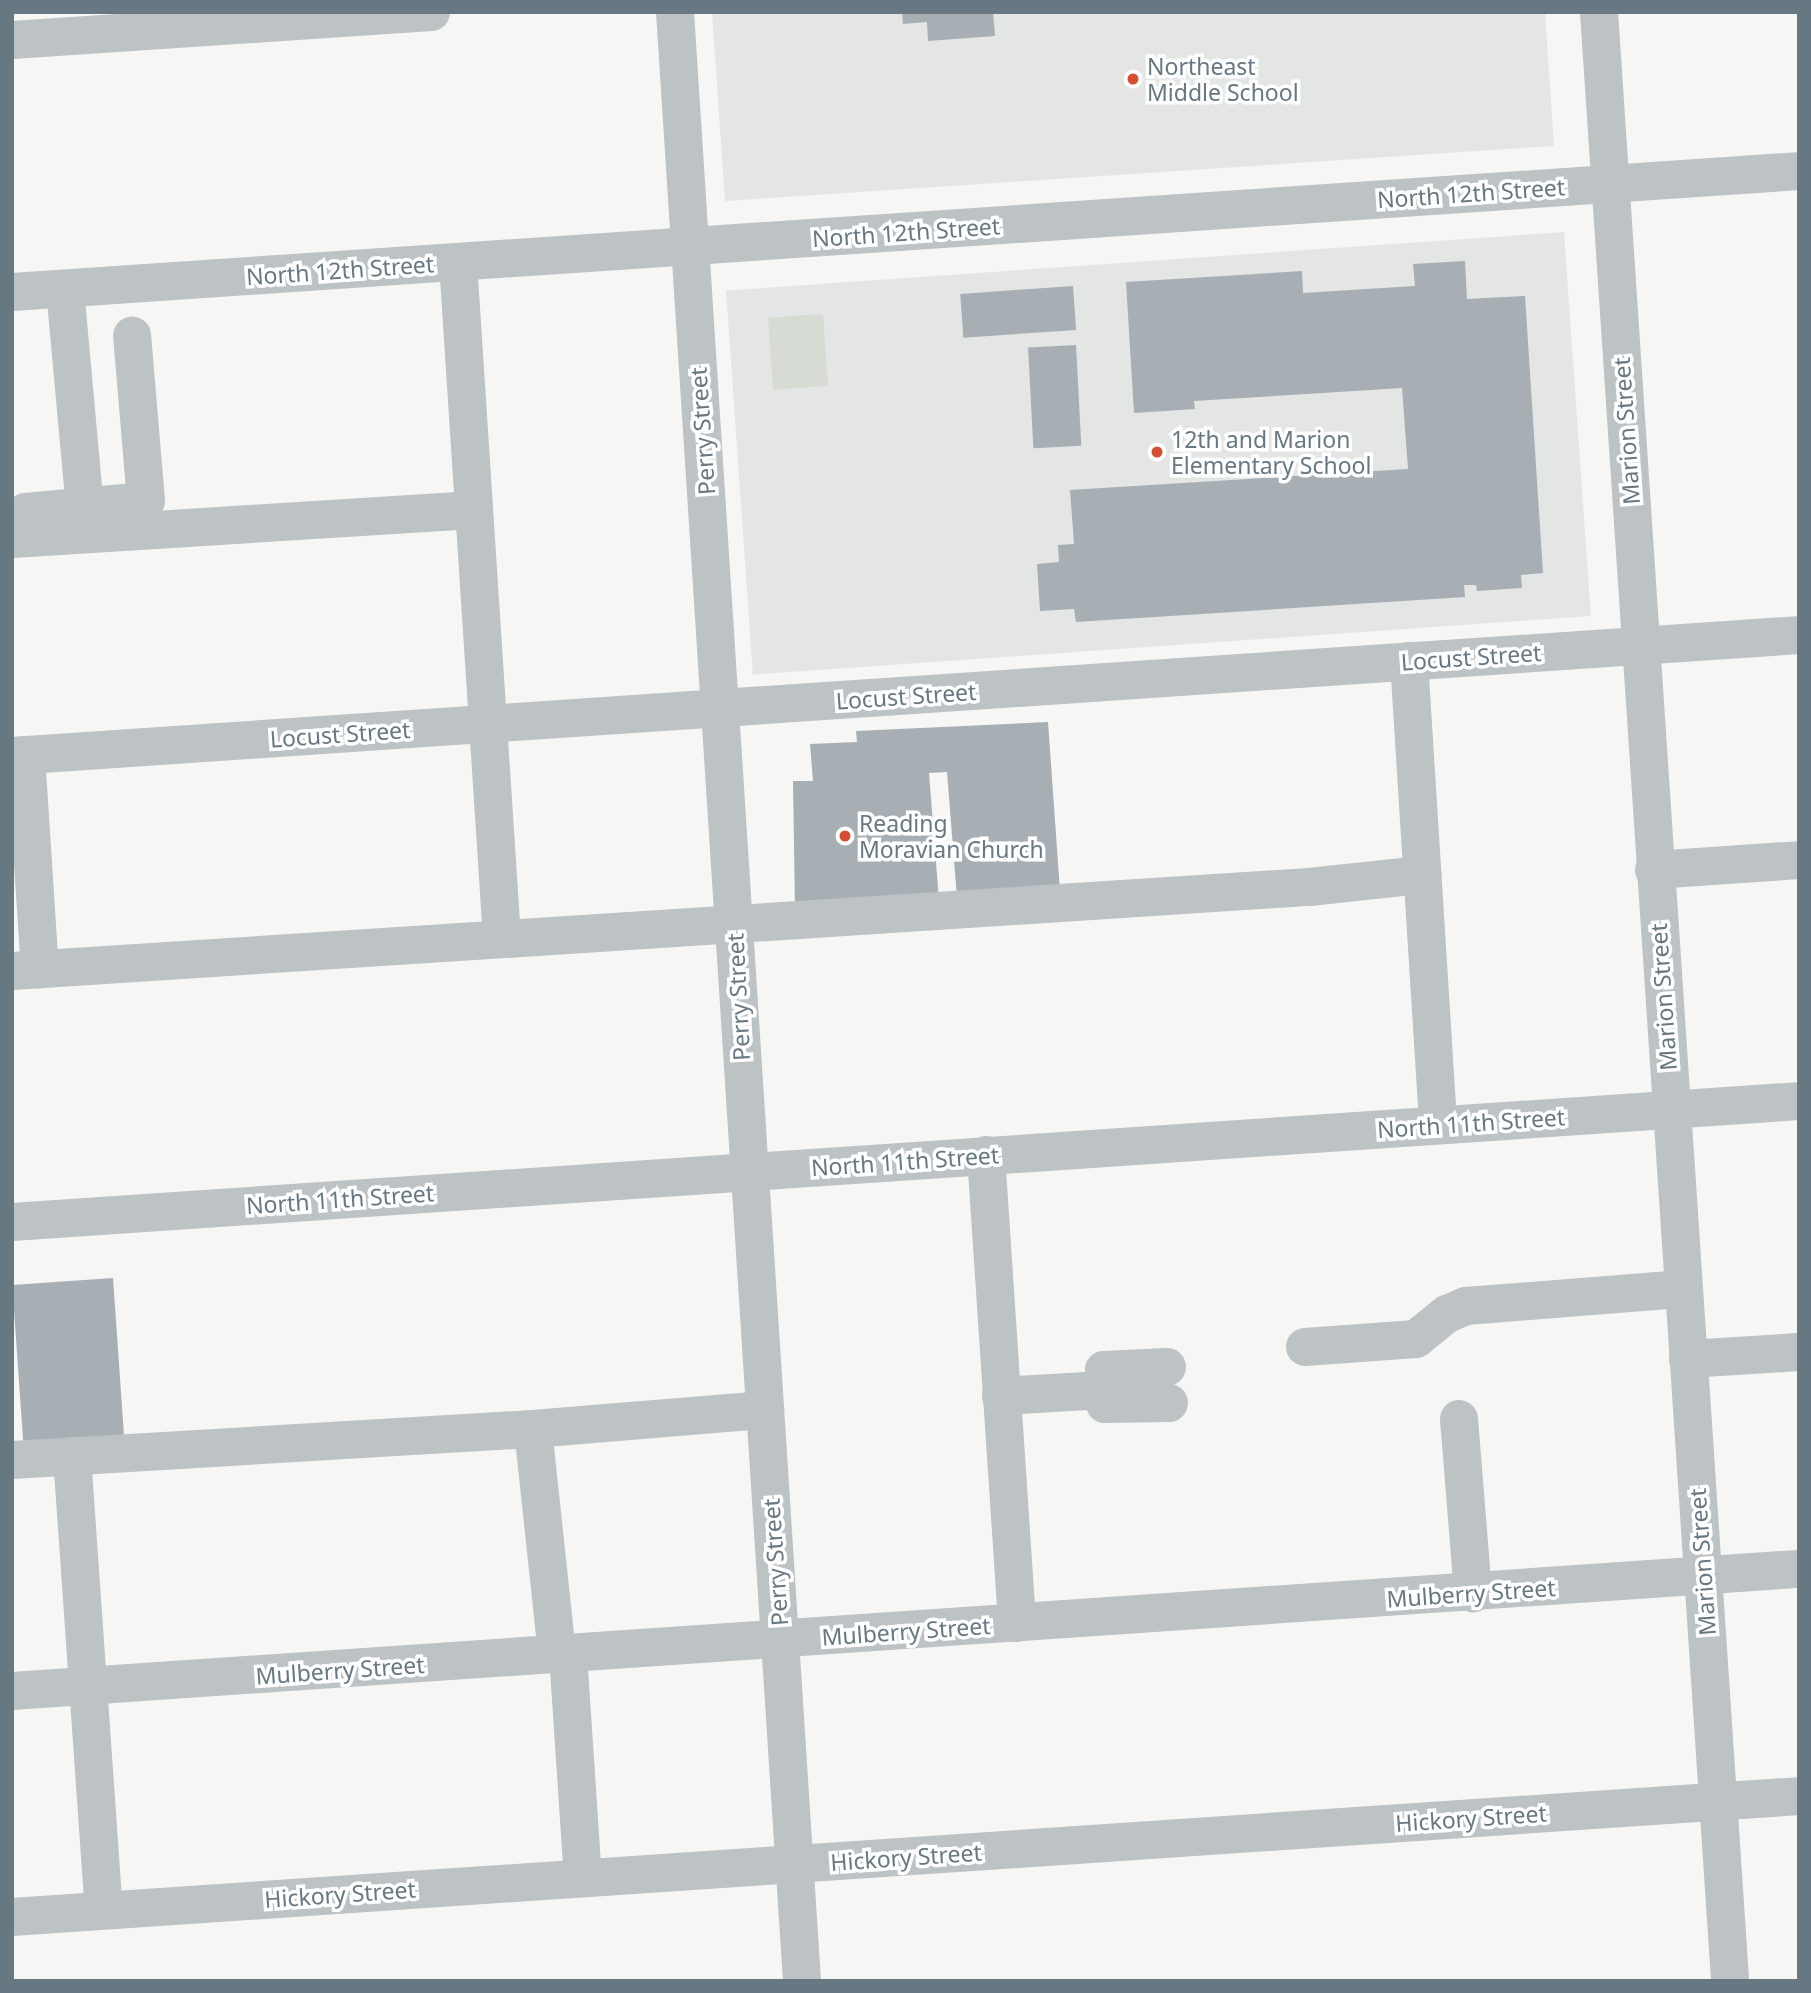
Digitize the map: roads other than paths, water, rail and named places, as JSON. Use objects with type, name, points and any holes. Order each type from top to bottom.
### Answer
[{"type":"street","points":[[12,40],[431,12]]},
{"type":"street","name":"Perry Street","points":[[675,12],[802,1981]]},
{"type":"street","name":"Marion Street","points":[[1600,12],[1654,870],[1730,1981]]},
{"type":"street","name":"North 12th Street","points":[[12,292],[1799,171]]},
{"type":"street","points":[[458,262],[502,938]]},
{"type":"street","points":[[65,289],[85,507]]},
{"type":"street","points":[[12,513],[146,502],[132,336]]},
{"type":"street","points":[[12,539],[474,510]]},
{"type":"street","name":"Locust Street","points":[[19,755],[1799,635]]},
{"type":"street","points":[[1409,662],[1438,1125]]},
{"type":"street","points":[[19,755],[26,970],[733,922],[1309,887],[1423,875]]},
{"type":"street","points":[[1654,870],[1799,860]]},
{"type":"street","name":"North 11th Street","points":[[12,1222],[1799,1101]]},
{"type":"street","points":[[986,1155],[1017,1623]]},
{"type":"street","points":[[1304,1347],[1416,1339],[1447,1314],[1466,1306],[1683,1289]]},
{"type":"street","points":[[1688,1359],[1799,1352]]},
{"type":"street","points":[[1001,1396],[1104,1390],[1104,1370],[1168,1385]]},
{"type":"street","points":[[12,1460],[533,1429],[765,1410]]},
{"type":"street","points":[[1459,1419],[1473,1593]]},
{"type":"street","points":[[533,1429],[563,1655],[583,1877]]},
{"type":"street","points":[[72,1456],[104,1910]]},
{"type":"street","name":"Mulberry Street","points":[[12,1691],[1703,1578],[1799,1569]]},
{"type":"street","name":"Hickory Street","points":[[12,1916],[1799,1796]]},
{"type":"place","name":"Northeast Middle School","points":[[1133,79]]},
{"type":"place","name":"12th and Marion Elementary School","points":[[1157,452]]},
{"type":"place","name":"Reading Moravian Church","points":[[845,836]]}]
